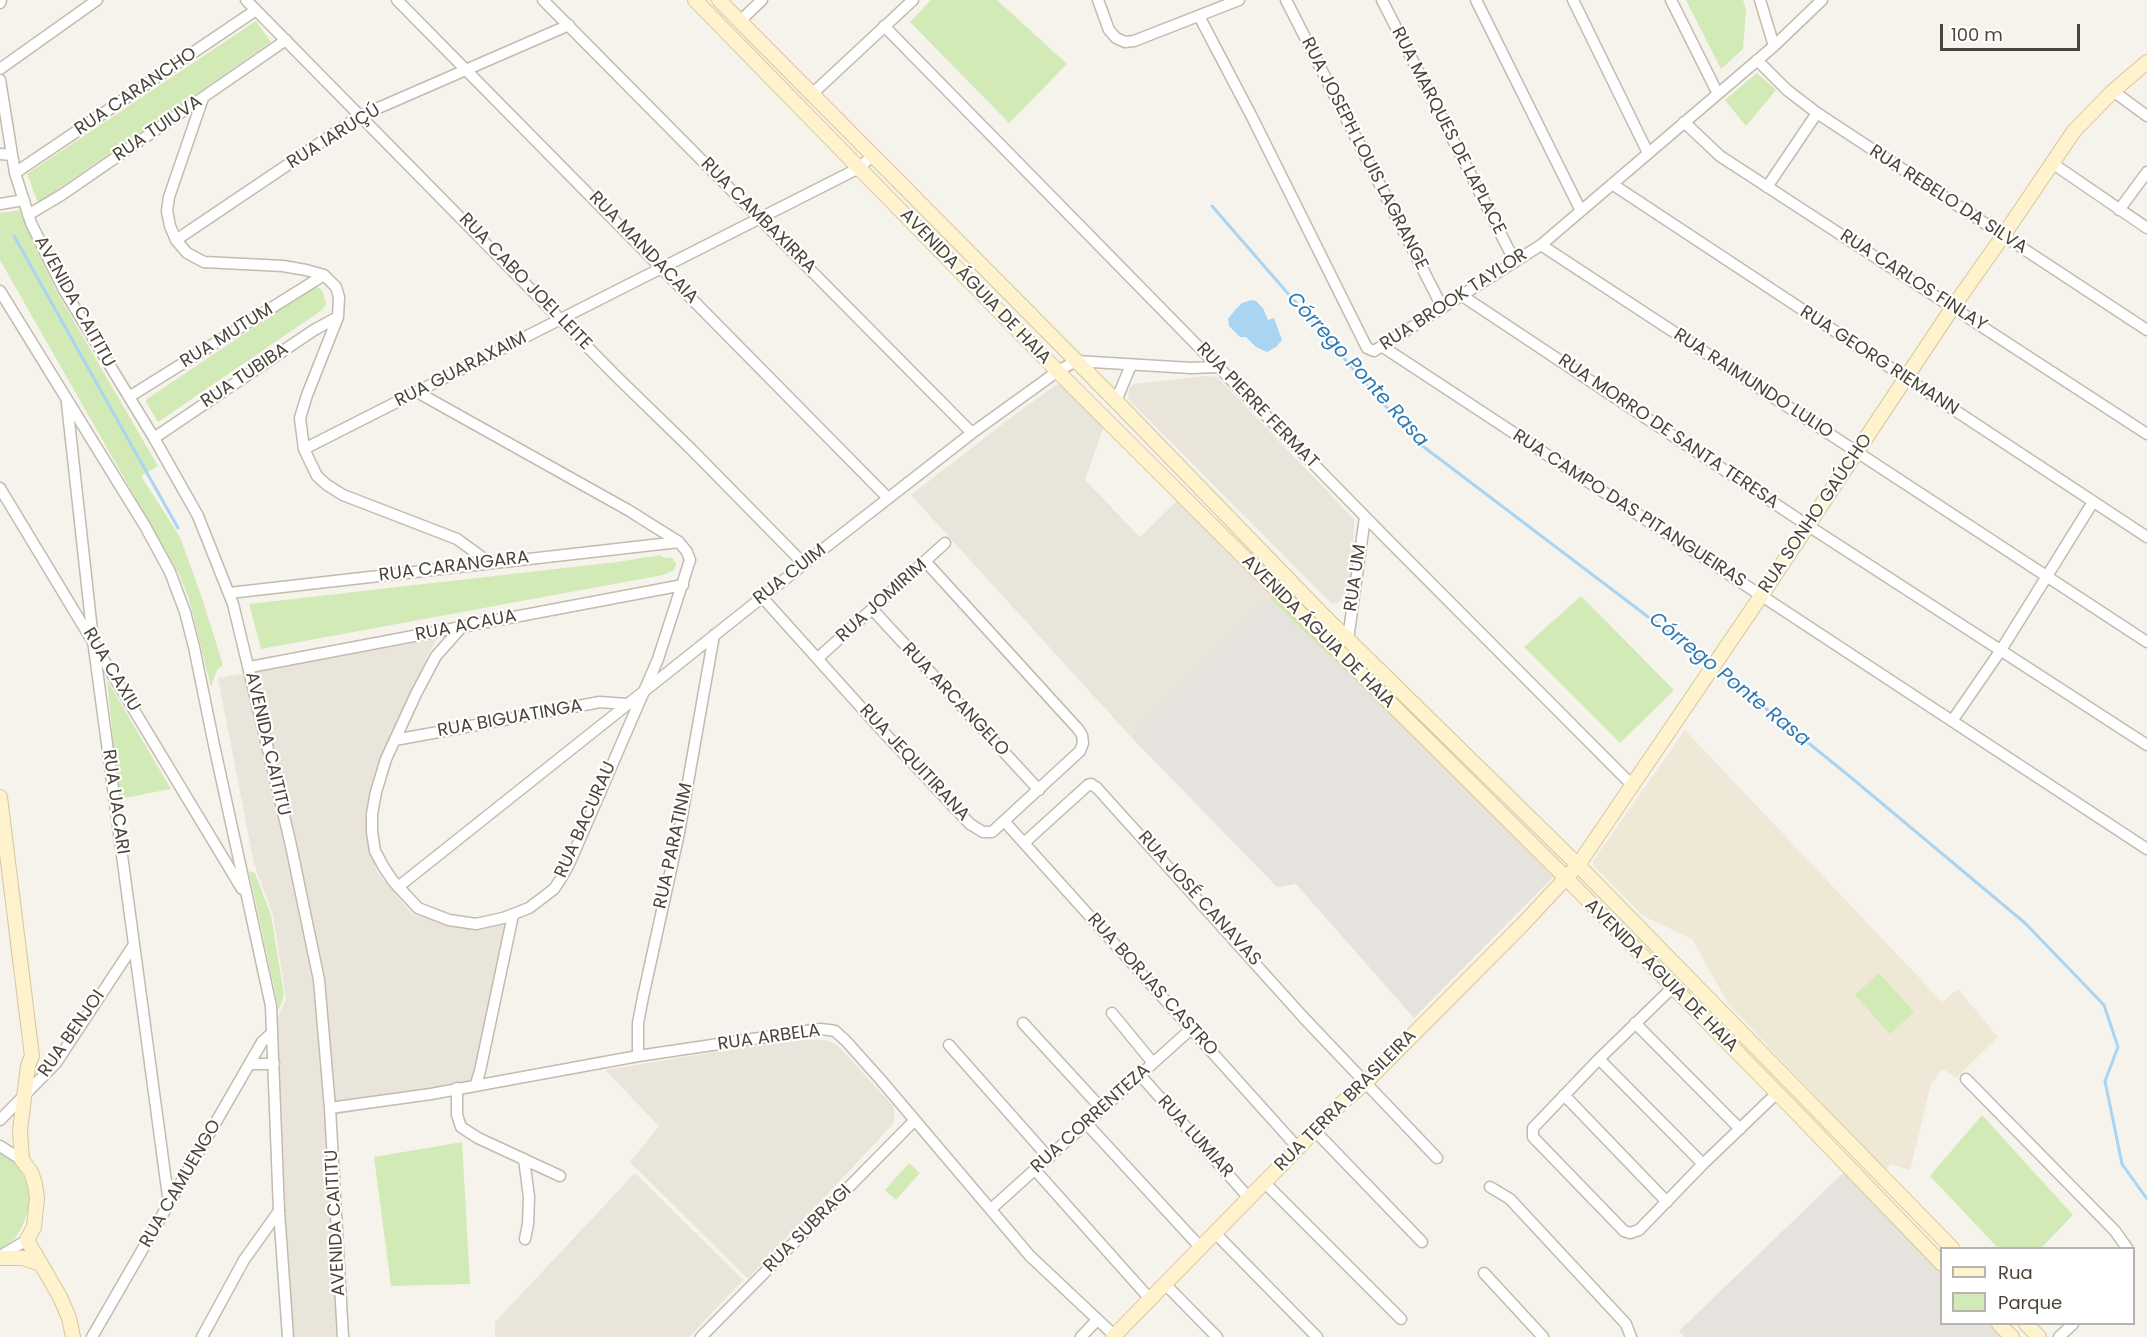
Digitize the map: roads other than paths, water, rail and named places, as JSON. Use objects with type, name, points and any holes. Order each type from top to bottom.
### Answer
[{"type":"main road","name":"AVENIDA ÁGUIA DE HAIA","points":[[695,0],[1303,618],[1566,878],[1940,1263]]},
{"type":"main road","name":"AVENIDA ÁGUIA DE HAIA","points":[[719,0],[1116,401],[1321,613],[1578,865],[1951,1247]]},
{"type":"main road","name":"RUA SONHO GAÚCHO","points":[[1578,865],[2074,131],[2113,91],[2147,62]]},
{"type":"main road","points":[[1303,618],[1316,621],[1321,613]]},
{"type":"main road","points":[[0,797],[2,849],[32,1056],[28,1066],[20,1130],[22,1160],[31,1172],[37,1198],[34,1227],[27,1240],[60,1297],[74,1337]]},
{"type":"main road","name":"RUA TERRA BRASILEIRA","points":[[1114,1337],[1578,865]]},
{"type":"main road","points":[[0,1257],[23,1258],[41,1264]]},
{"type":"main road","points":[[2001,1325],[2012,1337]]},
{"type":"main road","points":[[2028,1325],[2039,1337]]},
{"type":"street","points":[[0,69],[97,0]]},
{"type":"street","name":"RUA CABO JOEL LEITE","points":[[246,0],[804,564]]},
{"type":"street","name":"RUA MANDACAIA","points":[[397,0],[888,498]]},
{"type":"street","name":"RUA CAMBAXIRRA","points":[[543,0],[972,433]]},
{"type":"street","points":[[740,21],[762,0]]},
{"type":"street","points":[[811,95],[914,0]]},
{"type":"street","points":[[1098,0],[1109,30],[1116,38],[1125,42],[1134,41],[1239,0]]},
{"type":"street","name":"RUA JOSEPH LOUIS LAGRANGE","points":[[1286,0],[1442,308]]},
{"type":"street","name":"RUA MARQUES DE LAPLACE","points":[[1382,0],[1515,262]]},
{"type":"street","points":[[1476,0],[1581,211]]},
{"type":"street","points":[[1573,0],[1648,153]]},
{"type":"street","points":[[1671,0],[1718,94]]},
{"type":"street","points":[[1760,0],[1774,46]]},
{"type":"street","name":"RUA BROOK TAYLOR","points":[[1199,16],[1252,117],[1366,348],[1374,351],[1541,245],[1774,46],[1822,0]]},
{"type":"street","name":"RUA CARANCHO","points":[[15,173],[256,10]]},
{"type":"street","name":"RUA IARUÇÚ","points":[[176,240],[360,116],[569,25]]},
{"type":"street","name":"RUA PIERRE FERMAT","points":[[884,26],[1632,785]]},
{"type":"street","name":"RUA TUIUVA","points":[[28,215],[286,40]]},
{"type":"street","name":"RUA REBELO DA SILVA","points":[[1757,60],[1787,90],[1818,113],[2147,330]]},
{"type":"street","name":"AVENIDA CAITITU","points":[[0,80],[15,173],[28,215],[64,290],[154,438],[198,516],[230,593],[312,940],[319,980],[330,1108],[343,1337]]},
{"type":"street","points":[[2113,91],[2147,116]]},
{"type":"street","points":[[203,98],[169,197],[167,211],[176,240],[187,253],[204,262],[284,266],[324,275],[336,287],[339,297],[338,317],[300,418],[304,449],[317,476],[343,495],[457,539],[490,563]]},
{"type":"street","points":[[1767,187],[1818,113]]},
{"type":"street","name":"RUA CARLOS FINLAY","points":[[1684,122],[1720,156],[2147,434]]},
{"type":"street","points":[[0,153],[12,155]]},
{"type":"street","name":"RUA GUARAXAIM","points":[[304,449],[761,219],[859,168],[872,156]]},
{"type":"street","points":[[2052,163],[2147,228]]},
{"type":"street","points":[[2119,210],[2147,172]]},
{"type":"street","name":"RUA GEORG RIEMANN","points":[[1612,184],[2147,537]]},
{"type":"street","points":[[0,204],[24,200]]},
{"type":"street","name":"RUA RAIMUNDO LULIO","points":[[1541,245],[2147,642]]},
{"type":"street","name":"RUA MUTUM","points":[[129,398],[324,275]]},
{"type":"street","points":[[0,291],[145,526],[170,572],[185,612],[271,1006],[279,1211],[288,1337]]},
{"type":"street","name":"RUA MORRO DE SANTA TERESA","points":[[1461,295],[1807,525],[2147,745]]},
{"type":"street","name":"RUA TUBIBA","points":[[154,438],[314,330],[338,317]]},
{"type":"street","name":"RUA CAMPO DAS PITANGUEIRAS","points":[[1383,347],[2147,849]]},
{"type":"street","points":[[1076,361],[1219,367]]},
{"type":"street","name":"RUA CUIM","points":[[398,887],[888,498],[972,433],[1058,371],[1076,361]]},
{"type":"street","points":[[1116,401],[1131,365]]},
{"type":"street","points":[[417,392],[628,510],[679,542]]},
{"type":"street","name":"RUA UACARI","points":[[67,400],[93,640],[170,1204]]},
{"type":"street","name":"RUA CAXIU","points":[[0,488],[246,897]]},
{"type":"street","points":[[1952,721],[2001,650],[2093,502]]},
{"type":"street","name":"RUA UM","points":[[1347,639],[1365,516]]},
{"type":"street","name":"RUA BACURAU","points":[[461,627],[436,656],[386,759],[376,792],[372,832],[375,851],[383,867],[418,908],[449,920],[476,924],[513,915],[540,901],[554,890],[570,862],[658,659],[690,560],[679,542]]},
{"type":"street","name":"RUA CARANGARA","points":[[230,593],[679,542]]},
{"type":"street","name":"RUA JOMIRIM","points":[[818,658],[945,543]]},
{"type":"street","name":"RUA JEQUITIRANA","points":[[762,597],[970,824],[987,833],[992,832],[1080,751],[1083,743],[1082,735],[925,561]]},
{"type":"street","name":"RUA ACAUA","points":[[249,667],[683,585]]},
{"type":"street","name":"RUA ARCANGELO","points":[[872,609],[1039,790]]},
{"type":"street","name":"RUA PARATINM","points":[[638,1056],[638,1023],[679,832],[714,635]]},
{"type":"street","name":"RUA BIGUATINGA","points":[[395,740],[600,702],[626,704]]},
{"type":"street","name":"RUA JOSÉ CANAVAS","points":[[1024,843],[1088,785],[1094,785],[1365,1083]]},
{"type":"street","name":"RUA BORJAS CASTRO","points":[[1005,822],[1299,1149]]},
{"type":"street","points":[[221,854],[239,855]]},
{"type":"street","points":[[476,1084],[513,915]]},
{"type":"street","name":"RUA BENJOI","points":[[0,1120],[56,1063],[133,946]]},
{"type":"street","points":[[1672,988],[1533,1128],[1533,1137],[1624,1230],[1630,1233],[1639,1230],[1777,1093]]},
{"type":"street","points":[[1112,1013],[1153,1064]]},
{"type":"street","points":[[1023,1023],[1101,1109]]},
{"type":"street","points":[[1635,1023],[1740,1129]]},
{"type":"street","name":"RUA ARBELA","points":[[330,1108],[457,1089],[638,1056],[820,1029],[835,1031],[915,1120],[1030,1256],[1114,1337]]},
{"type":"street","name":"RUA CORRENTEZA","points":[[992,1209],[1191,1029]]},
{"type":"street","name":"RUA CAMUENGO","points":[[92,1337],[262,1042],[272,1033]]},
{"type":"street","points":[[949,1045],[1049,1158]]},
{"type":"street","points":[[1599,1059],[1703,1164]]},
{"type":"street","points":[[251,1064],[274,1064]]},
{"type":"street","name":"RUA LUMIAR","points":[[1140,1075],[1249,1198]]},
{"type":"street","points":[[1966,1079],[2115,1231],[2126,1247]]},
{"type":"street","points":[[1365,1083],[1437,1158]]},
{"type":"street","points":[[457,1089],[457,1115],[461,1127],[468,1133],[560,1176]]},
{"type":"street","points":[[1564,1095],[1667,1202]]},
{"type":"street","name":"RUA SUBRAGI","points":[[701,1337],[915,1120]]},
{"type":"street","points":[[1086,1123],[1201,1248]]},
{"type":"street","points":[[1316,1132],[1422,1242]]},
{"type":"street","points":[[0,1146],[22,1160]]},
{"type":"street","points":[[524,1159],[529,1197],[525,1239]]},
{"type":"street","points":[[1035,1170],[1150,1299]]},
{"type":"street","points":[[1265,1183],[1401,1319]]},
{"type":"street","points":[[1490,1187],[1510,1199],[1626,1324],[1631,1337]]},
{"type":"street","points":[[202,1337],[244,1260],[279,1211]]},
{"type":"street","points":[[1215,1233],[1314,1336]]},
{"type":"street","points":[[259,1239],[281,1235]]},
{"type":"street","points":[[0,1257],[27,1240]]},
{"type":"street","points":[[1484,1273],[1543,1337]]},
{"type":"street","points":[[1165,1284],[1217,1337]]},
{"type":"street","points":[[1081,1337],[1098,1320]]},
{"type":"street","points":[[2059,1337],[2071,1325]]},
{"type":"water","points":[[1256,301],[1263,308],[1268,320],[1274,318],[1282,340],[1267,352],[1256,347],[1246,337],[1240,337],[1229,326],[1228,319],[1235,310],[1242,303]]},
{"type":"waterway","name":"Córrego Ponte Rasa","points":[[1212,206],[1416,441],[1709,663]]},
{"type":"waterway","points":[[14,236],[178,528]]},
{"type":"waterway","name":"Córrego Ponte Rasa","points":[[1717,669],[2025,923],[2104,1005],[2118,1047],[2105,1081],[2122,1164],[2147,1199]]}]
